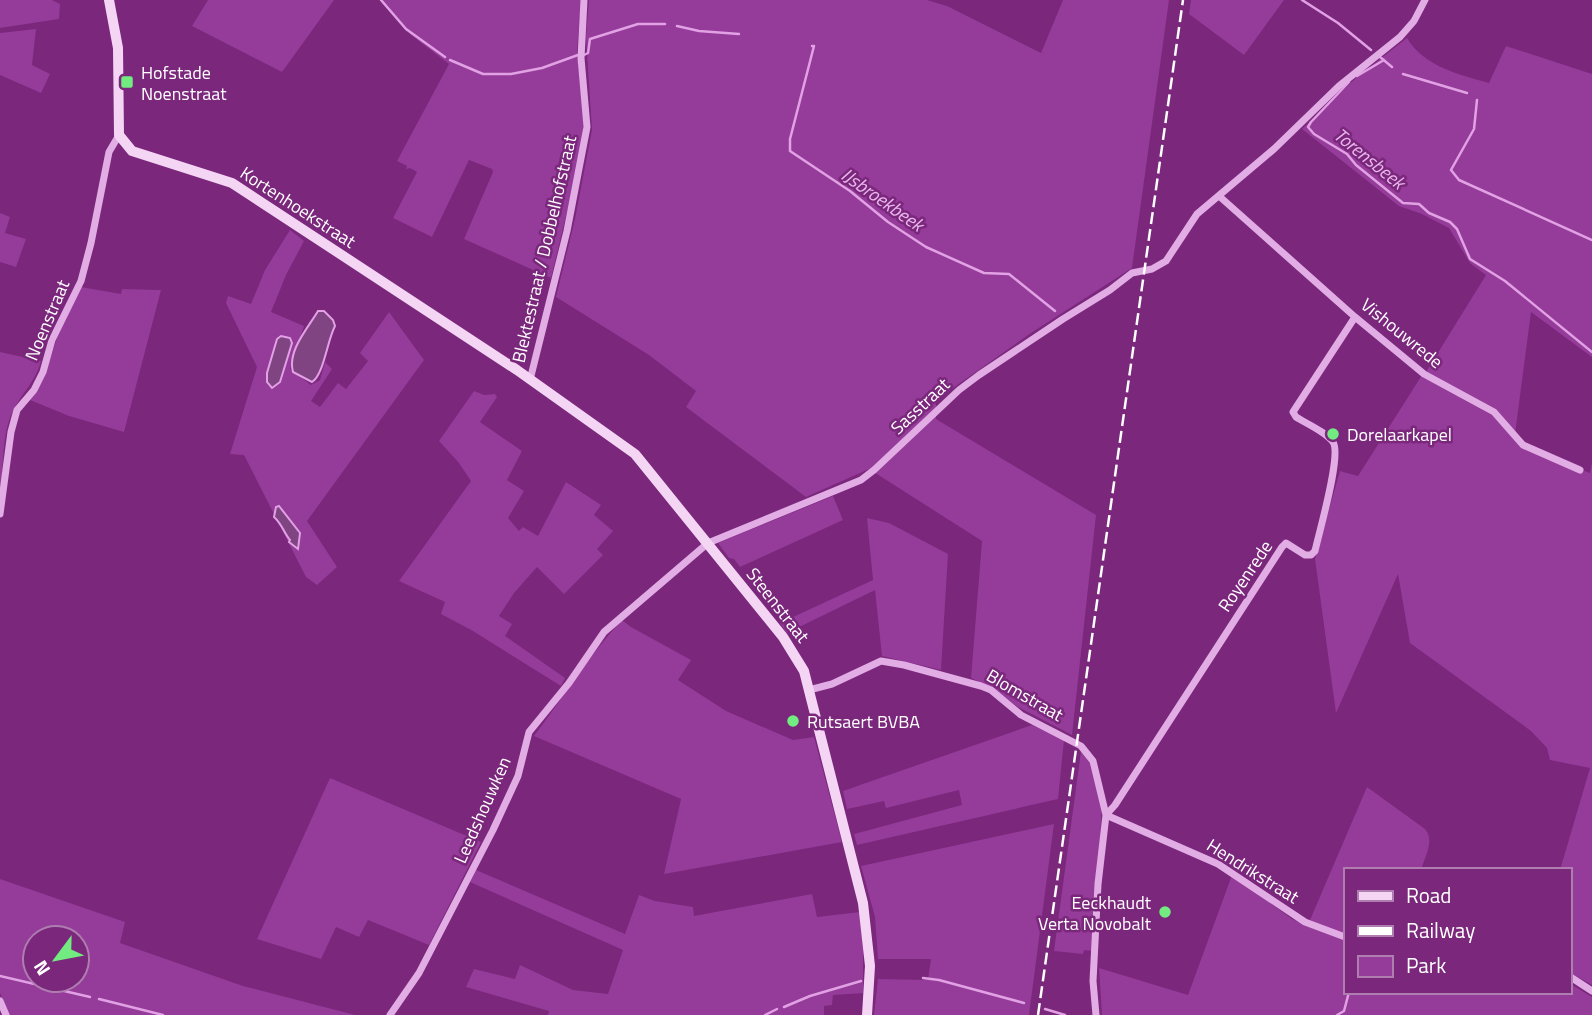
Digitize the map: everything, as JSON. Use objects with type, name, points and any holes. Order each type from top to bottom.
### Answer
[{"type":"street","points":[[109,0],[118,48],[119,135]]},
{"type":"street","name":"Blektestraat / Dobbelhofstraat","points":[[530,380],[572,207],[587,127],[581,41],[584,0]]},
{"type":"street","points":[[1219,196],[1274,149],[1339,86],[1400,37],[1414,21],[1425,0]]},
{"type":"street","name":"Kortenhoekstraat","points":[[119,135],[132,151],[232,183],[530,380]]},
{"type":"street","name":"Noenstraat","points":[[0,514],[11,432],[17,410],[34,390],[52,341],[81,281],[109,152],[119,135]]},
{"type":"street","name":"Sasstraat","points":[[708,543],[861,480],[959,390],[1132,273],[1152,269],[1166,261],[1175,251],[1193,219],[1219,196]]},
{"type":"street","name":"Vishouwrede","points":[[1219,196],[1355,317],[1424,374],[1494,412],[1523,445],[1580,470]]},
{"type":"street","name":"Royenrede","points":[[1106,815],[1282,547],[1286,543],[1306,555],[1315,551],[1335,462],[1335,445],[1293,412],[1355,317]]},
{"type":"street","name":"Steenstraat","points":[[530,380],[635,454],[796,655],[809,690],[863,903],[870,966],[867,1015]]},
{"type":"street","name":"Leedshouwken","points":[[390,1015],[419,973],[493,830],[518,776],[530,732],[569,683],[604,632],[708,543]]},
{"type":"street","name":"Blomstraat","points":[[809,690],[832,684],[881,661],[904,665],[981,685],[1021,715],[1086,750],[1094,766],[1106,815],[1093,969],[1096,1015]]},
{"type":"street","name":"Hendrikstraat","points":[[1106,815],[1218,864],[1305,922],[1344,937]]},
{"type":"street","points":[[1571,977],[1592,991]]},
{"type":"street","points":[[0,1001],[6,1015]]},
{"type":"green space","points":[[0,0],[52,0],[60,4],[59,19],[0,28]]},
{"type":"green space","points":[[208,0],[334,0],[282,72],[192,26]]},
{"type":"green space","points":[[380,0],[581,0],[577,52],[584,121],[579,162],[551,278],[464,239],[493,172],[492,169],[469,160],[432,237],[393,218],[417,172],[406,169],[407,166],[397,161],[449,64],[411,35]]},
{"type":"green space","points":[[589,0],[927,0],[947,6],[1041,53],[1063,0],[1169,0],[1132,268],[1031,333],[936,400],[936,419],[1096,515],[1072,735],[1016,706],[995,689],[971,678],[982,541],[869,469],[806,497],[686,407],[696,391],[649,355],[556,297],[575,219],[592,130],[586,37]]},
{"type":"green space","points":[[1191,0],[1284,0],[1244,55],[1189,14]]},
{"type":"green space","points":[[36,29],[32,65],[50,74],[41,93],[0,75],[0,33]]},
{"type":"green space","points":[[1407,38],[1414,48],[1433,63],[1489,83],[1506,46],[1592,74],[1592,357],[1531,312],[1515,434],[1505,421],[1426,372],[1486,275],[1470,263],[1449,228],[1399,206],[1302,129],[1357,77]]},
{"type":"green space","points":[[0,213],[10,217],[5,233],[26,239],[16,267],[0,262]]},
{"type":"green space","points":[[290,230],[304,241],[271,312],[304,326],[290,369],[311,385],[320,380],[325,362],[332,369],[311,401],[320,407],[338,383],[346,389],[368,361],[360,353],[389,312],[424,360],[307,521],[337,567],[317,585],[306,577],[244,455],[230,454],[257,367],[226,303],[228,296],[251,304],[265,270]]},
{"type":"green space","points":[[81,287],[121,294],[122,289],[161,290],[124,432],[69,416],[30,400],[44,378],[58,335]]},
{"type":"green space","points":[[0,352],[41,361],[35,377],[13,410],[7,427],[0,499]]},
{"type":"green space","points":[[1422,375],[1492,415],[1521,447],[1590,473],[1592,463],[1592,985],[1571,973],[1571,868],[1561,868],[1590,768],[1550,760],[1547,748],[1531,731],[1410,643],[1398,574],[1336,713],[1315,559],[1340,471],[1358,476]]},
{"type":"green space","points":[[474,391],[484,395],[495,394],[497,397],[480,422],[522,451],[507,480],[524,491],[508,518],[519,531],[523,527],[538,536],[566,482],[601,505],[594,515],[613,531],[597,549],[603,555],[564,594],[537,567],[514,593],[499,616],[512,624],[505,636],[565,678],[561,686],[441,614],[445,602],[399,581],[471,481],[439,441]]},
{"type":"green space","points":[[833,496],[843,520],[740,567],[718,543]]},
{"type":"green space","points":[[867,518],[889,523],[948,554],[941,670],[882,656],[875,590],[787,633],[780,623],[873,580]]},
{"type":"green space","points":[[622,620],[691,660],[678,680],[726,711],[793,740],[814,737],[842,842],[664,874],[681,799],[534,736],[587,662]]},
{"type":"green space","points":[[1032,725],[1064,740],[1058,799],[857,845],[854,834],[962,805],[959,790],[886,808],[884,801],[847,809],[843,791]]},
{"type":"green space","points":[[1081,751],[1091,763],[1102,808],[1092,951],[1084,950],[1083,954],[1054,951]]},
{"type":"green space","points":[[330,778],[481,842],[429,945],[368,920],[359,937],[336,927],[321,959],[257,939]]},
{"type":"green space","points":[[1367,787],[1425,829],[1429,843],[1422,868],[1344,868],[1344,934],[1310,920]]},
{"type":"green space","points":[[1054,824],[1029,1015],[874,1015],[878,979],[928,980],[931,959],[878,959],[875,917],[861,866]]},
{"type":"green space","points":[[476,870],[625,934],[639,895],[655,901],[693,907],[694,916],[812,894],[817,917],[860,912],[863,993],[833,995],[832,1005],[824,1006],[824,1015],[548,1015],[549,1011],[466,987],[474,969],[515,979],[520,965],[573,990],[608,994],[623,950],[470,882]]},
{"type":"green space","points":[[1232,875],[1292,919],[1344,941],[1344,994],[1571,994],[1571,984],[1592,997],[1592,1015],[1102,1015],[1099,968],[1188,995]]},
{"type":"green space","points":[[0,879],[125,922],[120,943],[243,986],[355,1015],[9,1015],[0,993]]},
{"type":"shaded area","points":[[318,311],[324,311],[335,326],[320,372],[312,382],[293,372],[292,364],[296,348]]},
{"type":"shaded area","points":[[281,336],[290,338],[292,343],[280,382],[272,388],[267,382],[267,373],[277,339]]},
{"type":"shaded area","points":[[279,506],[300,533],[298,549],[289,542],[274,517],[276,507]]},
{"type":"waterway","name":"IJsbroekbeek","points":[[381,0],[406,29],[445,57]]},
{"type":"waterway","name":"Torensbeek","points":[[1302,0],[1338,23],[1371,50]]},
{"type":"waterway","name":"IJsbroekbeek","points":[[584,55],[588,53],[590,39],[638,24],[665,24]]},
{"type":"waterway","name":"IJsbroekbeek","points":[[677,26],[699,31],[739,34]]},
{"type":"waterway","name":"IJsbroekbeek","points":[[812,46],[790,139],[790,151],[926,247],[984,273],[1009,274],[1055,311]]},
{"type":"waterway","name":"IJsbroekbeek","points":[[450,60],[483,74],[511,74],[542,68],[578,55]]},
{"type":"waterway","name":"Torensbeek","points":[[1380,57],[1392,67]]},
{"type":"waterway","name":"Torensbeek","points":[[1357,76],[1384,60]]},
{"type":"waterway","points":[[1403,74],[1467,93]]},
{"type":"waterway","name":"Torensbeek","points":[[1349,82],[1311,122],[1308,127],[1314,134],[1347,154],[1356,165],[1403,203],[1419,204],[1429,213],[1450,222],[1457,229],[1470,259],[1505,281],[1592,352]]},
{"type":"waterway","points":[[1477,100],[1474,129],[1451,170],[1459,180],[1592,240]]},
{"type":"waterway","points":[[0,976],[90,997]]},
{"type":"waterway","points":[[923,978],[1024,1003]]},
{"type":"waterway","points":[[784,1007],[810,996],[861,981]]},
{"type":"waterway","points":[[1337,1015],[1344,1011],[1348,994]]},
{"type":"waterway","points":[[99,999],[163,1015]]},
{"type":"waterway","points":[[765,1015],[777,1009]]},
{"type":"waterway","points":[[1045,1009],[1065,1015]]},
{"type":"railway","points":[[1038,1015],[1183,0]]},
{"type":"place","name":"Hofstade Noenstraat","points":[[127,82]]},
{"type":"place","name":"Dorelaarkapel","points":[[1333,434]]},
{"type":"place","name":"Rutsaert BVBA","points":[[793,721]]},
{"type":"place","name":"Eeckhaudt Verta Novobalt","points":[[1165,912]]}]
